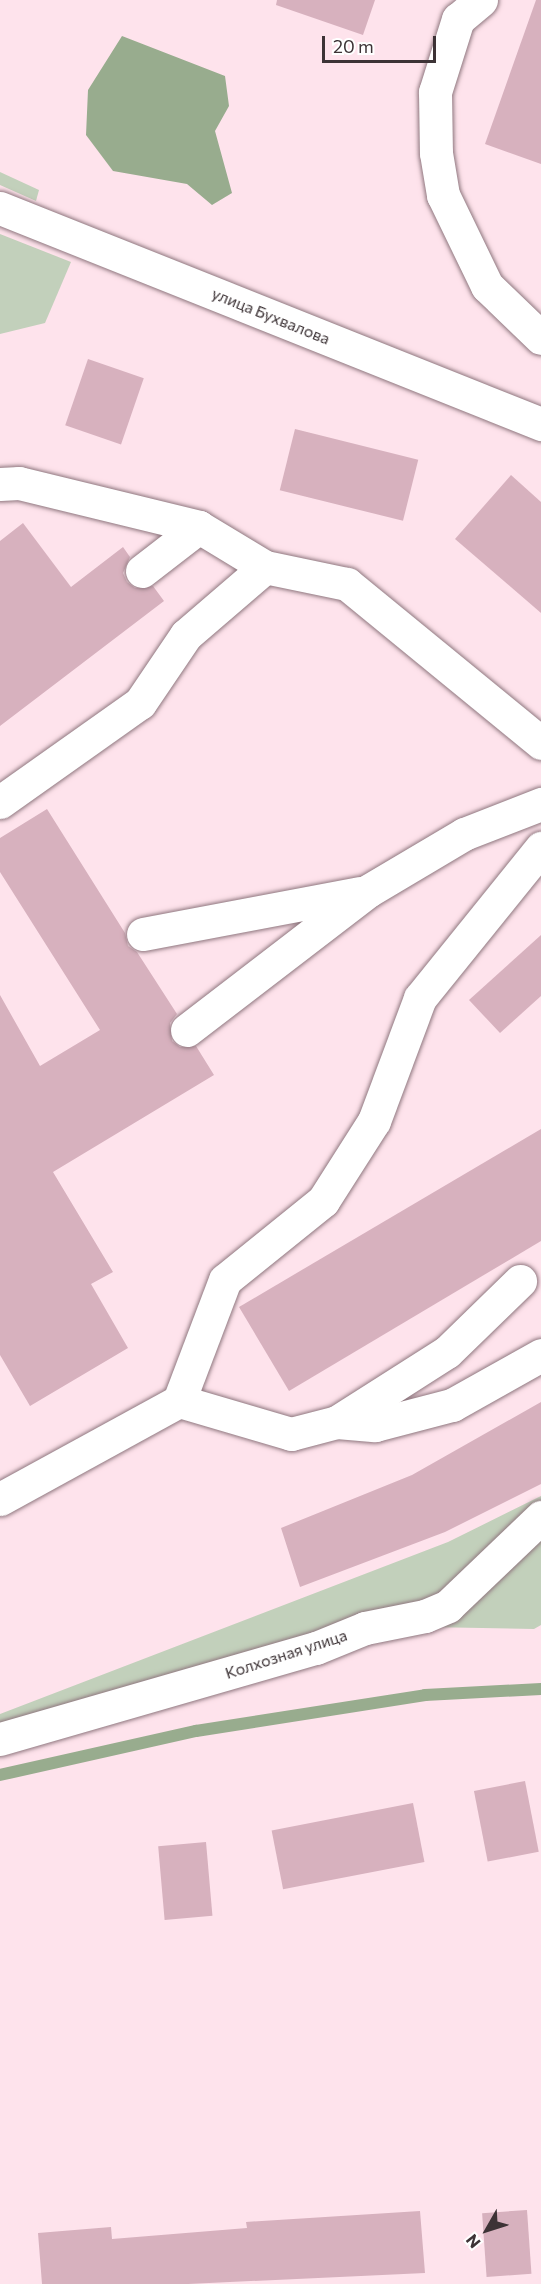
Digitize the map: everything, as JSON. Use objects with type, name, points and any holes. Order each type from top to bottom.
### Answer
[{"type":"street","points":[[478,1],[458,19],[435,92],[436,153],[443,195],[487,286],[541,338]]},
{"type":"street","name":"улица Бухвалова","points":[[0,208],[541,424]]},
{"type":"street","points":[[0,484],[19,483],[199,527],[265,567],[347,584],[541,743]]},
{"type":"street","points":[[142,572],[199,527]]},
{"type":"street","points":[[0,802],[78,750],[140,703],[186,635],[265,567]]},
{"type":"street","points":[[187,1030],[368,891],[464,834],[541,804]]},
{"type":"street","points":[[0,1499],[179,1401],[225,1280],[323,1201],[374,1121],[420,998],[541,848]]},
{"type":"street","points":[[143,934],[368,891]]},
{"type":"street","points":[[179,1401],[291,1434],[337,1422],[447,1352],[520,1281]]},
{"type":"street","points":[[337,1422],[375,1425],[452,1405],[541,1355]]},
{"type":"street","name":"Колхозная улица","points":[[0,1739],[316,1648],[365,1628],[424,1616],[448,1606],[541,1516]]},
{"type":"shaded area","points":[[122,36],[225,76],[229,106],[215,131],[232,193],[212,205],[187,184],[113,171],[86,135],[88,90]]},
{"type":"shaded area","points":[[0,172],[39,190],[36,201],[0,185]]},
{"type":"shaded area","points":[[0,234],[71,262],[45,323],[0,334]]},
{"type":"shaded area","points":[[541,1496],[541,1505],[446,1598],[0,1730],[0,1714],[448,1542]]},
{"type":"shaded area","points":[[541,1526],[541,1625],[534,1629],[426,1627]]},
{"type":"building","points":[[277,0],[375,0],[363,35],[276,5]]},
{"type":"building","points":[[536,0],[541,0],[541,164],[485,144]]},
{"type":"building","points":[[88,359],[144,378],[121,444],[65,425]]},
{"type":"building","points":[[295,429],[418,460],[403,521],[280,490]]},
{"type":"building","points":[[511,475],[541,502],[541,613],[455,539]]},
{"type":"building","points":[[23,523],[71,587],[123,547],[130,557],[123,573],[127,582],[135,588],[153,586],[164,601],[0,726],[0,541]]},
{"type":"building","points":[[47,809],[125,933],[128,946],[137,952],[177,1014],[170,1023],[172,1041],[180,1047],[196,1046],[214,1075],[53,1172],[113,1272],[91,1284],[128,1348],[30,1406],[0,1355],[0,995],[40,1066],[100,1030],[0,872],[0,838]]},
{"type":"building","points":[[541,935],[541,996],[500,1033],[469,1000]]},
{"type":"building","points":[[541,1129],[541,1241],[289,1391],[239,1307]]},
{"type":"building","points":[[541,1402],[541,1484],[445,1532],[300,1587],[281,1528],[412,1475]]},
{"type":"building","points":[[525,1781],[539,1852],[488,1862],[474,1791]]},
{"type":"building","points":[[413,1803],[424,1862],[283,1889],[272,1830]]},
{"type":"building","points":[[206,1842],[212,1916],[165,1920],[158,1846]]},
{"type":"building","points":[[527,2210],[531,2274],[487,2277],[482,2213]]},
{"type":"building","points":[[420,2211],[425,2273],[188,2284],[42,2284],[38,2233],[111,2227],[112,2239],[247,2228],[246,2222]]},
{"type":"waterway","points":[[0,1775],[196,1731],[425,1695],[541,1689]]}]
